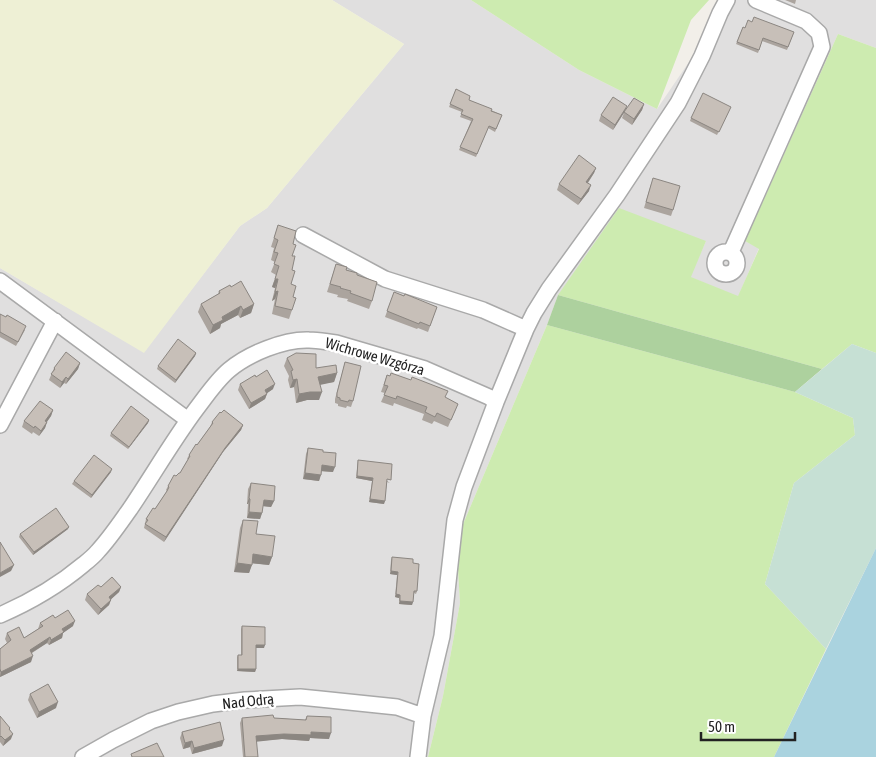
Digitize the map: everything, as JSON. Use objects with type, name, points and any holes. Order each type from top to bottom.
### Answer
[{"type":"street","points":[[418,757],[423,716],[442,636],[455,520],[464,487],[496,402],[526,329],[549,289],[617,195],[678,103],[727,0]]},
{"type":"street","points":[[730,252],[822,47],[819,32],[806,22],[756,0]]},
{"type":"street","points":[[303,235],[385,279],[483,310],[526,329]]},
{"type":"street","points":[[0,282],[188,420]]},
{"type":"street","points":[[0,425],[54,322]]},
{"type":"street","name":"Wichrowe Wzgórza","points":[[0,615],[44,592],[72,574],[97,552],[116,529],[188,420],[210,391],[228,371],[242,360],[259,351],[291,342],[322,340],[425,370],[489,397],[496,402]]},
{"type":"street","name":"Nad Odrą","points":[[83,757],[151,722],[178,712],[213,704],[245,700],[300,697],[397,707],[423,716]]},
{"type":"shaded area","points":[[332,0],[471,0],[579,70],[657,109],[731,0],[876,0],[876,48],[838,34],[745,241],[759,248],[738,297],[690,277],[706,241],[558,295],[461,529],[458,569],[460,603],[443,696],[428,757],[0,757],[0,268],[144,352],[240,226],[267,208],[404,44]]},
{"type":"green space","points":[[0,0],[332,0],[404,44],[267,208],[240,226],[144,353],[0,268]]},
{"type":"green space","points":[[471,0],[709,0],[691,20],[657,109],[579,70]]},
{"type":"green space","points":[[838,34],[876,48],[876,353],[852,344],[822,369],[558,295],[619,208],[706,241],[691,277],[738,296],[759,249],[745,241]]},
{"type":"green space","points":[[558,295],[822,369],[795,392],[547,325]]},
{"type":"green space","points":[[547,325],[795,392],[853,418],[855,435],[794,483],[765,584],[826,649],[774,757],[428,757],[443,696],[460,603],[458,569],[461,529]]},
{"type":"green space","points":[[852,344],[876,353],[876,548],[826,649],[765,584],[794,483],[855,435],[853,418],[795,392]]},
{"type":"water","points":[[876,548],[876,757],[774,757]]},
{"type":"building","points":[[754,17],[794,32],[788,47],[763,38],[759,50],[737,42],[743,27],[745,28],[748,20],[752,22]]},
{"type":"building","points":[[456,89],[470,96],[469,100],[502,115],[496,129],[489,126],[477,154],[460,147],[473,119],[461,114],[463,110],[450,104]]},
{"type":"building","points":[[703,93],[731,107],[719,132],[691,118]]},
{"type":"building","points":[[613,97],[627,106],[615,125],[601,115]]},
{"type":"building","points":[[634,98],[644,104],[634,119],[624,112]]},
{"type":"building","points":[[579,155],[596,168],[586,182],[591,185],[581,199],[559,184]]},
{"type":"building","points":[[653,178],[680,186],[673,210],[646,202]]},
{"type":"building","points":[[278,225],[296,231],[293,244],[296,245],[292,256],[295,256],[292,270],[295,271],[291,284],[296,286],[293,297],[296,298],[292,310],[275,306],[278,291],[275,292],[278,279],[275,279],[279,266],[274,264],[278,253],[274,252],[278,240],[274,238]]},
{"type":"building","points":[[336,264],[347,267],[346,270],[377,282],[372,301],[330,284]]},
{"type":"building","points":[[241,281],[254,304],[243,310],[241,306],[222,317],[223,320],[213,325],[201,304],[220,293],[219,291]]},
{"type":"building","points":[[394,292],[404,296],[405,294],[437,307],[430,326],[420,322],[419,324],[387,311]]},
{"type":"building","points":[[0,314],[6,317],[7,315],[26,326],[18,342],[0,332]]},
{"type":"building","points":[[178,339],[196,353],[176,380],[158,366]]},
{"type":"building","points":[[66,352],[80,363],[68,379],[66,377],[62,382],[51,374]]},
{"type":"building","points":[[296,353],[316,354],[316,368],[336,365],[337,373],[318,377],[322,392],[299,394],[297,379],[293,380],[291,371],[293,370],[287,358]]},
{"type":"building","points":[[345,362],[361,366],[353,401],[349,400],[348,402],[337,397]]},
{"type":"building","points":[[267,370],[275,384],[265,390],[267,394],[251,403],[240,384]]},
{"type":"building","points":[[391,373],[411,380],[412,377],[448,391],[445,397],[458,404],[451,420],[437,413],[435,417],[425,412],[427,407],[397,396],[396,399],[384,395],[388,386],[384,385],[387,375],[390,376]]},
{"type":"building","points":[[40,401],[53,410],[41,431],[24,421]]},
{"type":"building","points":[[131,406],[149,420],[129,447],[111,433]]},
{"type":"building","points":[[224,410],[243,425],[225,448],[166,537],[145,524],[148,520],[146,519],[167,491],[174,475],[176,476],[180,473],[196,444],[220,412]]},
{"type":"building","points":[[308,448],[336,453],[335,467],[322,465],[321,475],[305,473]]},
{"type":"building","points":[[94,455],[112,469],[92,495],[74,481]]},
{"type":"building","points":[[358,460],[392,464],[391,480],[387,479],[385,501],[370,499],[373,478],[357,476]]},
{"type":"building","points":[[251,483],[275,486],[274,501],[264,500],[262,513],[249,512]]},
{"type":"building","points":[[56,508],[69,527],[34,552],[20,534]]},
{"type":"building","points":[[243,520],[258,521],[256,534],[275,536],[272,557],[253,554],[252,565],[237,563]]},
{"type":"building","points":[[0,542],[14,565],[0,573]]},
{"type":"building","points":[[392,557],[413,559],[413,563],[419,564],[417,591],[414,591],[413,602],[400,601],[400,595],[396,594],[398,572],[391,571]]},
{"type":"building","points":[[112,577],[121,587],[109,597],[111,600],[101,609],[87,594],[98,585],[101,587]]},
{"type":"building","points":[[68,610],[75,621],[62,629],[64,632],[51,640],[50,637],[30,650],[33,656],[1,672],[0,649],[11,640],[7,633],[19,627],[24,638],[43,626],[40,623],[53,615],[55,618]]},
{"type":"building","points":[[242,626],[265,627],[265,645],[256,645],[256,669],[238,669],[238,655],[242,655]]},
{"type":"building","points":[[48,684],[58,702],[39,712],[30,694]]},
{"type":"building","points":[[273,715],[274,718],[306,720],[307,716],[331,717],[331,733],[311,732],[311,735],[256,736],[258,757],[245,757],[242,718]]},
{"type":"building","points":[[0,716],[13,734],[5,740],[0,737]]},
{"type":"building","points":[[220,722],[224,740],[194,748],[192,741],[185,743],[182,732]]},
{"type":"building","points":[[157,743],[164,757],[132,757],[131,754]]}]
